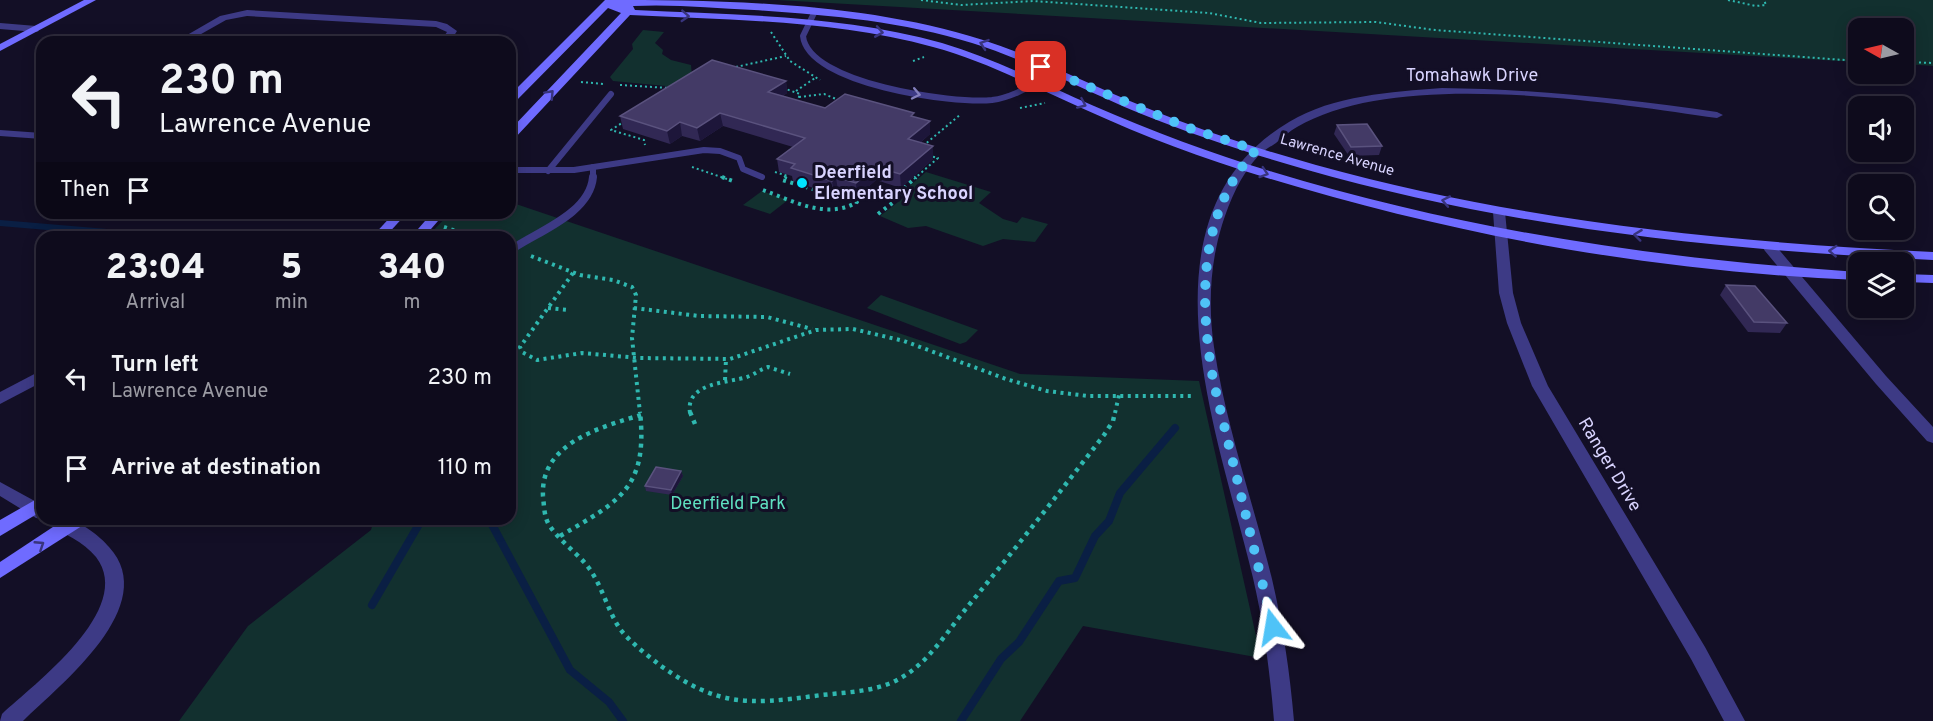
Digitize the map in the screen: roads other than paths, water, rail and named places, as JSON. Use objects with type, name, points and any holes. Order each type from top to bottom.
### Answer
[{"type":"street","points":[[0,48],[91,0]]},
{"type":"street","points":[[516,131],[638,1]]},
{"type":"street","name":"Lawrence Avenue","points":[[607,3],[638,1],[815,11],[925,27],[979,42],[1189,128],[1256,150],[1372,184],[1499,212],[1638,235],[1770,248],[1933,256]]},
{"type":"street","points":[[516,96],[607,3]]},
{"type":"street","name":"Lawrence Avenue","points":[[607,3],[626,12],[808,23],[886,33],[938,45],[991,64],[1142,130],[1241,166],[1404,212],[1500,232],[1623,253],[1791,272],[1848,275]]},
{"type":"street","points":[[191,36],[223,18],[255,13],[436,24],[452,31],[451,36]]},
{"type":"street","name":"Tomahawk Drive","points":[[1284,721],[1279,649],[1223,428],[1207,346],[1204,298],[1211,237],[1219,208],[1241,166],[1256,150],[1288,126],[1323,110],[1365,99],[1419,92],[1489,91],[1549,95],[1651,105],[1717,115]]},
{"type":"street","points":[[28,135],[36,130]]},
{"type":"street","points":[[0,133],[36,136]]},
{"type":"street","name":"Ranger Drive","points":[[1499,212],[1502,268],[1514,324],[1540,386],[1698,653],[1735,721]]},
{"type":"street","points":[[384,231],[395,219]]},
{"type":"street","points":[[423,231],[434,219]]},
{"type":"street","points":[[1770,248],[1933,437]]},
{"type":"street","points":[[1914,278],[1933,279]]},
{"type":"street","points":[[0,399],[36,378]]},
{"type":"street","points":[[0,488],[36,506]]},
{"type":"street","points":[[0,529],[36,510]]},
{"type":"street","points":[[0,570],[62,525]]},
{"type":"street","points":[[9,721],[88,644],[109,611],[116,585],[112,566],[104,553],[70,525]]},
{"type":"lane","points":[[815,11],[803,38],[807,51],[814,59],[854,78],[889,88],[934,97],[991,100],[1007,97],[1055,73]]},
{"type":"lane","points":[[0,26],[36,29]]},
{"type":"lane","points":[[548,171],[612,94]]},
{"type":"lane","points":[[516,170],[548,171],[593,167],[712,150],[739,158],[739,164],[743,170],[762,177]]},
{"type":"lane","points":[[518,246],[574,209],[586,197],[591,188],[593,167]]},
{"type":"waterway","points":[[0,223],[95,231]]},
{"type":"waterway","points":[[961,721],[1001,659],[1019,642],[1059,581],[1075,578],[1095,536],[1109,521],[1120,493],[1175,428]]},
{"type":"waterway","points":[[372,605],[419,525]]},
{"type":"waterway","points":[[492,525],[570,670],[609,702],[623,721]]},
{"type":"place","name":"Deerfield Elementary School","points":[[802,183]]},
{"type":"park label","name":"Deerfield Park","points":[[728,504]]}]
